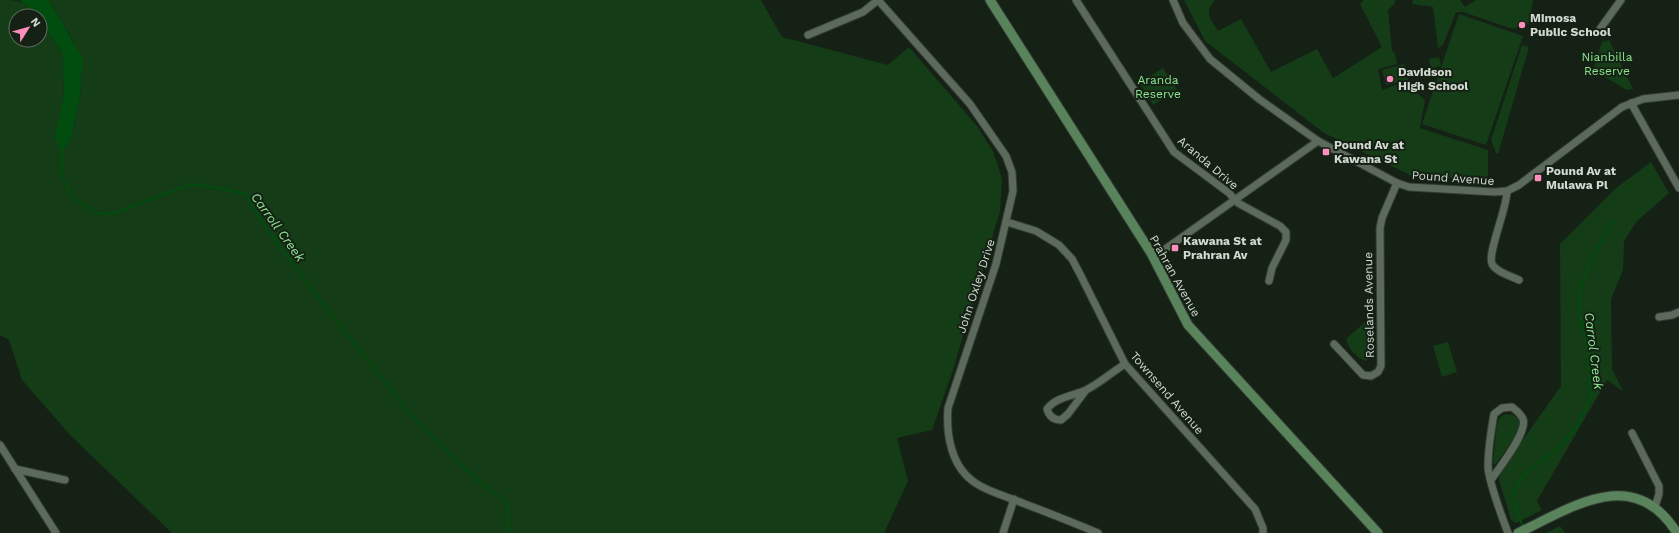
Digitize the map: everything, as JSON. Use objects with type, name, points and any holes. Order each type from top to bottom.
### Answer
[{"type":"street","points":[[808,35],[862,12],[878,0]]},
{"type":"street","name":"John Oxley Drive","points":[[878,0],[964,98],[1006,156],[1012,172],[1013,191],[996,264],[948,408],[947,426],[949,442],[954,455],[963,470],[976,483],[993,492],[1098,533]]},
{"type":"street","name":"Prahran Avenue","points":[[990,0],[1154,257],[1188,325],[1378,533]]},
{"type":"street","name":"Aranda Drive","points":[[1076,0],[1174,152],[1236,200],[1280,226],[1286,232],[1286,240],[1272,268],[1269,280]]},
{"type":"street","name":"Pound Avenue","points":[[1173,0],[1183,23],[1210,59],[1259,99],[1318,141],[1397,183],[1409,187],[1489,192],[1507,191],[1519,185],[1622,107],[1643,99],[1679,95]]},
{"type":"street","points":[[1600,29],[1621,0]]},
{"type":"street","points":[[1631,103],[1679,188]]},
{"type":"street","points":[[1154,257],[1318,141]]},
{"type":"street","name":"Roselands Avenue","points":[[1334,344],[1363,375],[1372,376],[1378,372],[1381,366],[1380,228],[1382,218],[1397,183]]},
{"type":"street","points":[[1507,191],[1506,205],[1491,254],[1492,264],[1496,268],[1519,280]]},
{"type":"street","name":"Townsend Avenue","points":[[1007,222],[1036,231],[1059,245],[1072,259],[1125,364],[1255,509],[1263,528],[1262,533]]},
{"type":"street","points":[[1659,317],[1672,315],[1679,312]]},
{"type":"street","points":[[1086,390],[1068,414],[1061,420],[1056,420],[1050,416],[1047,409],[1051,404],[1057,400],[1086,390],[1125,364]]},
{"type":"street","points":[[1491,480],[1522,432],[1523,420],[1519,412],[1512,407],[1502,408],[1494,414],[1488,468],[1491,480],[1508,533]]},
{"type":"street","points":[[1632,433],[1659,486],[1659,494],[1655,507]]},
{"type":"street","points":[[0,445],[56,533]]},
{"type":"street","points":[[15,469],[65,480]]},
{"type":"street","points":[[1518,533],[1594,498],[1611,495],[1629,496],[1655,507],[1671,523],[1677,533]]},
{"type":"street","points":[[1002,533],[1014,500]]},
{"type":"green space","points":[[0,0],[21,2],[29,8],[8,8],[8,48],[48,48],[48,32],[62,52],[64,93],[56,138],[63,151],[71,138],[80,97],[82,69],[73,41],[49,0],[761,0],[782,37],[888,65],[909,47],[977,126],[993,151],[1002,179],[1000,211],[953,370],[932,430],[897,438],[908,481],[884,533],[172,533],[71,436],[22,380],[9,340],[0,335]]},
{"type":"green space","points":[[1184,0],[1215,0],[1210,8],[1209,16],[1218,31],[1241,19],[1271,72],[1317,49],[1333,78],[1382,47],[1360,4],[1364,0],[1395,0],[1395,3],[1388,10],[1392,51],[1395,53],[1397,64],[1378,69],[1382,90],[1405,82],[1425,100],[1420,128],[1488,150],[1488,181],[1410,175],[1324,133],[1205,41]]},
{"type":"green space","name":"Mimosa Public School","points":[[1413,0],[1460,0],[1465,7],[1476,0],[1533,0],[1529,23],[1513,29],[1463,12],[1456,12],[1443,45],[1438,48],[1433,7],[1412,4]]},
{"type":"green space","points":[[1459,14],[1523,36],[1486,145],[1422,124]]},
{"type":"green space","name":"Nianbilla Reserve","points":[[1609,40],[1633,89],[1627,90],[1593,70],[1602,42]]},
{"type":"green space","points":[[1522,45],[1529,47],[1498,154],[1496,153],[1491,140]]},
{"type":"green space","points":[[1439,57],[1441,66],[1431,68],[1429,59]]},
{"type":"green space","points":[[1404,64],[1408,80],[1386,85],[1382,70]]},
{"type":"green space","name":"Aranda Reserve","points":[[1163,68],[1177,90],[1153,105],[1139,83]]},
{"type":"green space","points":[[1651,162],[1669,193],[1636,222],[1624,241],[1623,270],[1611,299],[1612,369],[1623,391],[1607,380],[1537,501],[1542,510],[1516,523],[1511,520],[1499,480],[1500,472],[1561,386],[1560,244],[1616,188]]},
{"type":"green space","points":[[1372,316],[1373,354],[1366,361],[1353,353],[1346,339]]},
{"type":"green space","points":[[1448,342],[1457,372],[1442,377],[1433,346]]},
{"type":"green space","points":[[1506,414],[1513,415],[1519,419],[1520,430],[1495,465],[1493,461],[1497,425],[1500,417]]},
{"type":"green space","points":[[1560,526],[1565,533],[1546,533]]},
{"type":"shaded area","points":[[19,0],[49,0],[83,59],[80,97],[71,138],[63,152],[55,138],[64,93],[62,52],[48,32],[48,8],[30,8]]},
{"type":"waterway","name":"Carroll Creek","points":[[63,150],[61,176],[72,196],[96,213],[112,214],[191,184],[246,194],[260,220],[321,301],[413,418],[489,490],[507,502],[509,533]]},
{"type":"waterway","name":"Carrol Creek","points":[[1523,528],[1513,495],[1524,474],[1554,452],[1575,430],[1591,398],[1588,350],[1579,313],[1580,288],[1594,254],[1614,220]]},
{"type":"place","name":"Mimosa Public School","points":[[1522,25]]},
{"type":"place","name":"Davidson High School","points":[[1390,79]]},
{"type":"place","name":"Pound Av at Kawana St","points":[[1326,152]]},
{"type":"place","name":"Pound Av at Mulawa Pl","points":[[1538,178]]},
{"type":"place","name":"Kawana St at Prahran Av","points":[[1175,248]]}]
